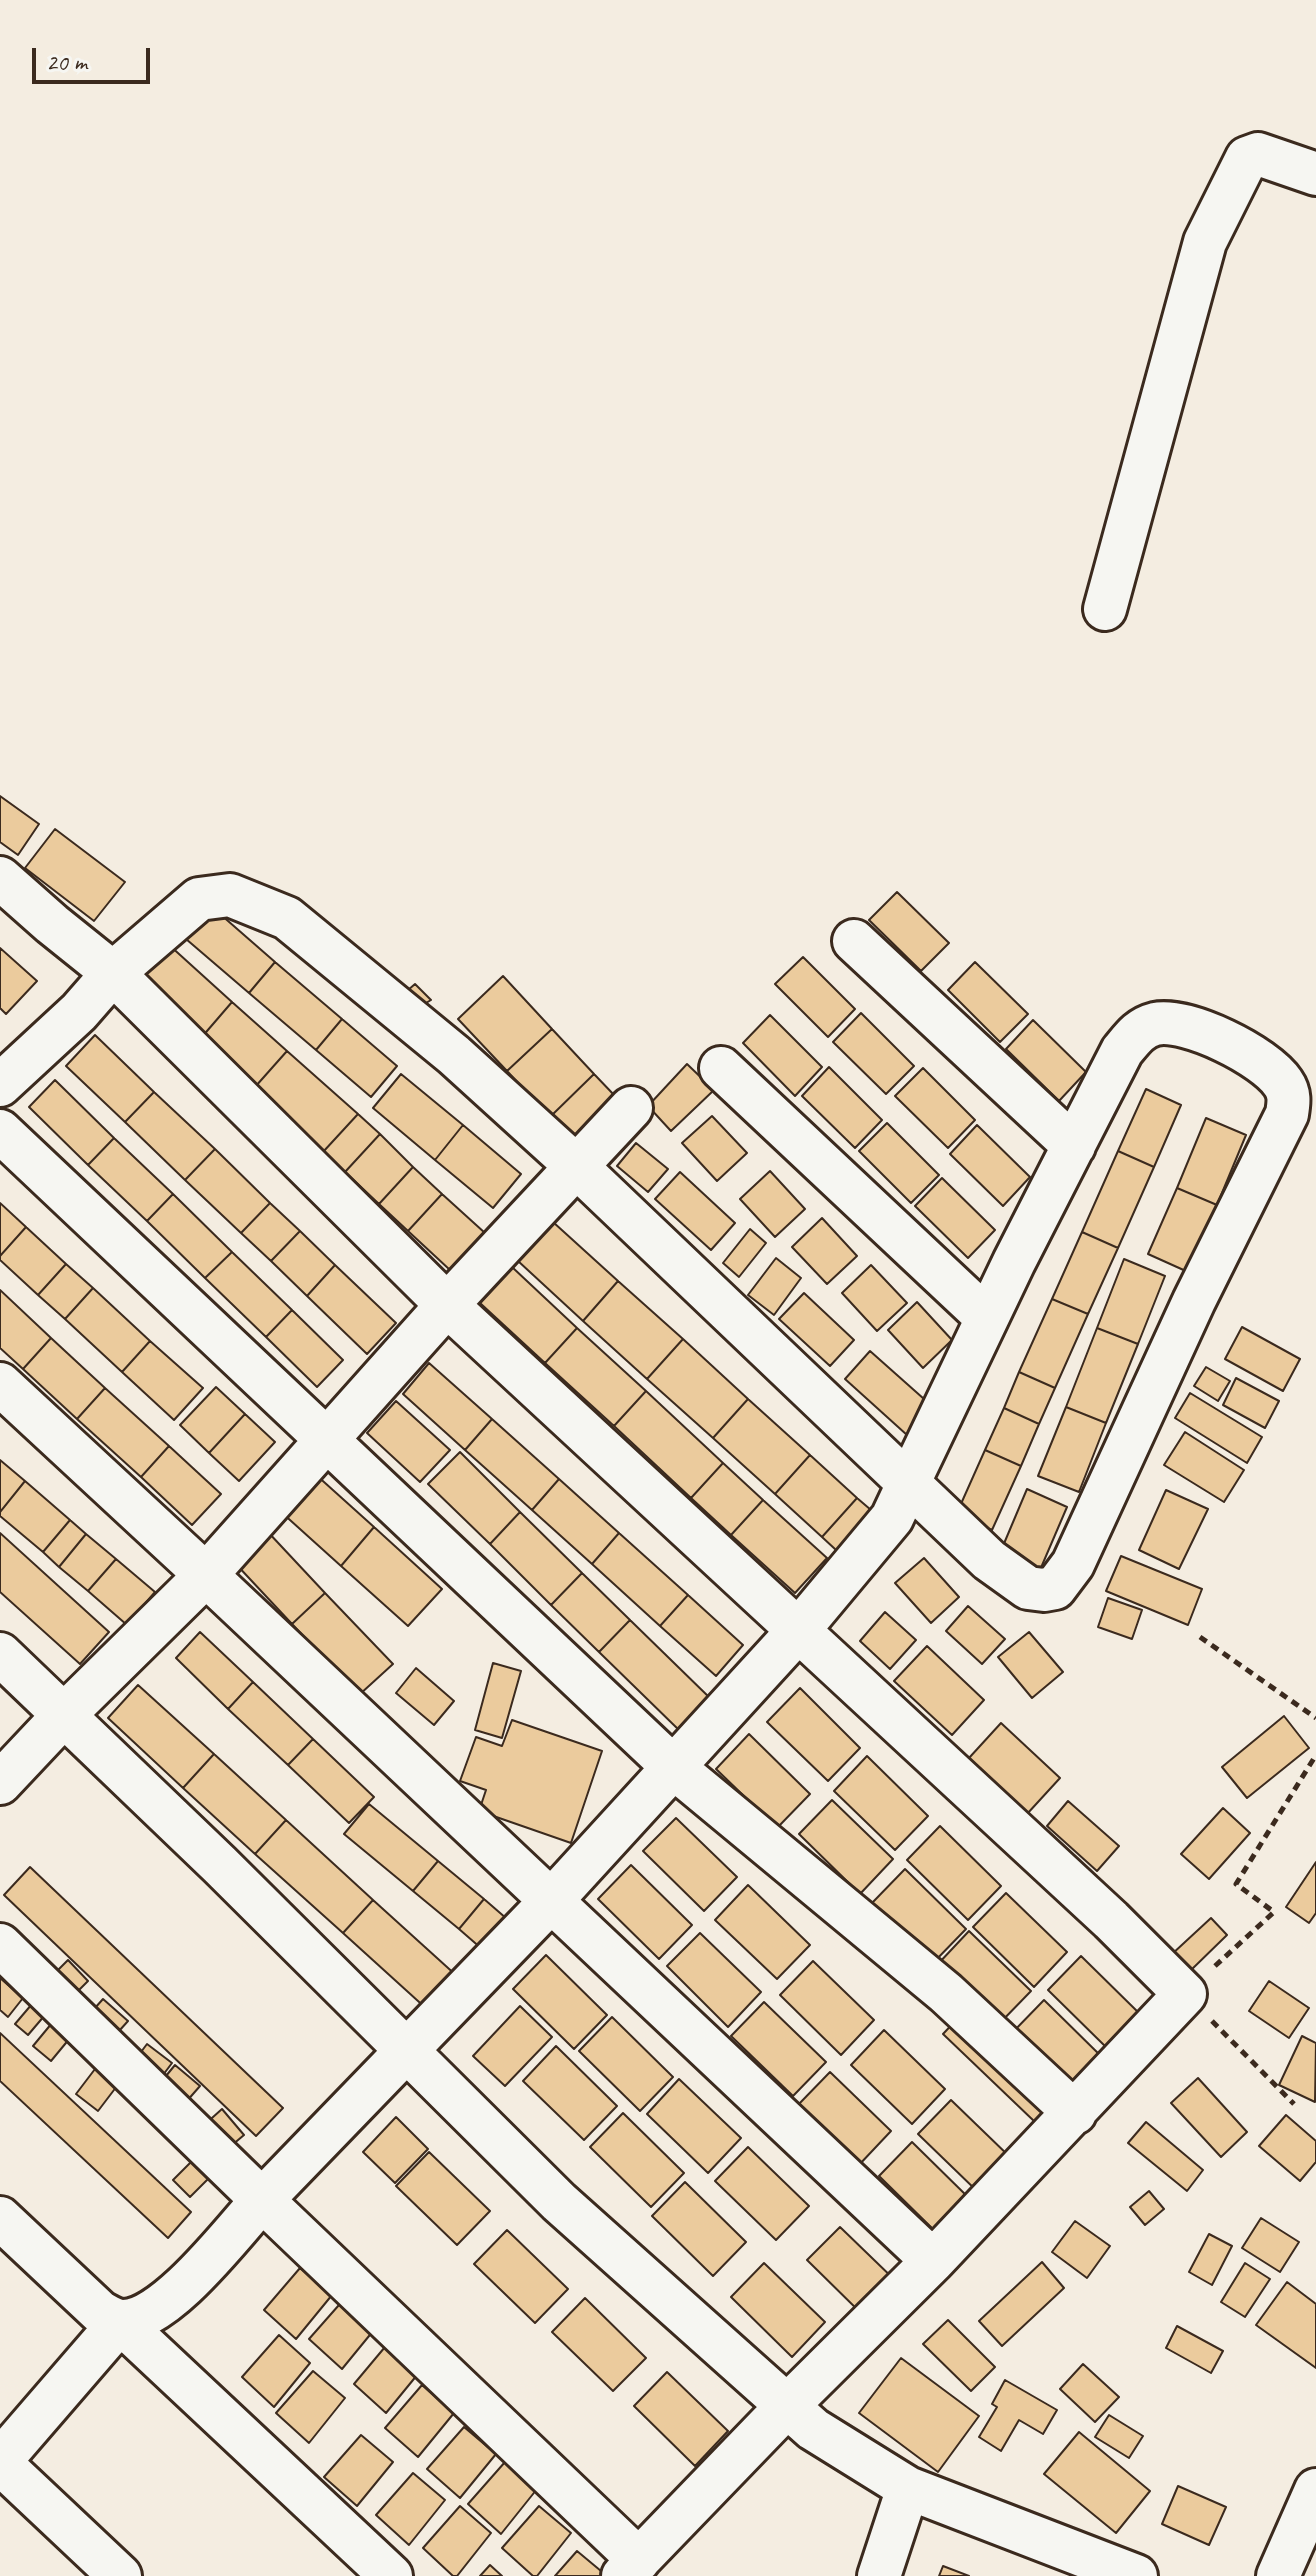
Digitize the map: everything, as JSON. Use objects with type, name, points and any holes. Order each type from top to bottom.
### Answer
[{"type":"street","points":[[1105,609],[1205,242],[1247,158],[1258,154],[1316,174]]},
{"type":"street","points":[[0,878],[113,973],[447,1305],[1111,1920],[1185,1994],[933,2261],[631,2568],[262,2200],[0,1945]]},
{"type":"street","points":[[0,1085],[79,1012],[113,973],[199,899],[230,895],[287,918],[454,1055],[575,1165],[908,1484],[1007,1575],[1028,1588],[1044,1590],[1055,1588],[1073,1564],[1194,1301],[1287,1114],[1289,1094],[1276,1075],[1257,1059],[1201,1030],[1168,1022],[1136,1032],[1122,1051],[987,1318],[908,1484],[892,1518],[797,1632],[551,1901],[169,2300],[144,2317],[120,2322],[0,2462],[120,2576]]},
{"type":"street","points":[[854,941],[1074,1146]]},
{"type":"street","points":[[721,1068],[987,1318]]},
{"type":"street","points":[[0,1783],[206,1575],[447,1305],[631,1108]]},
{"type":"street","points":[[0,1131],[672,1766],[946,1993],[1075,2113]]},
{"type":"street","points":[[0,1384],[933,2261]]},
{"type":"street","points":[[0,1654],[220,1865],[559,2202],[813,2429],[908,2488],[1136,2576]]},
{"type":"street","points":[[0,2218],[100,2312],[120,2322],[391,2576]]},
{"type":"street","points":[[879,2576],[908,2488]]},
{"type":"street","points":[[1278,2576],[1316,2490]]},
{"type":"path","points":[[1200,1637],[1316,1718]]},
{"type":"path","points":[[1294,2104],[1185,1994],[1274,1912],[1236,1884],[1316,1755]]},
{"type":"building","points":[[0,796],[39,824],[18,855],[0,842]]},
{"type":"building","points":[[55,829],[125,882],[94,921],[25,868]]},
{"type":"building","points":[[897,892],[949,943],[921,971],[869,920]]},
{"type":"building","points":[[212,907],[275,962],[249,993],[186,939]]},
{"type":"building","points":[[168,944],[232,1002],[201,1038],[137,976]]},
{"type":"building","points":[[0,948],[37,981],[6,1014],[0,1008]]},
{"type":"building","points":[[803,957],[855,1009],[828,1037],[775,984]]},
{"type":"building","points":[[275,962],[342,1019],[316,1050],[249,993]]},
{"type":"building","points":[[975,962],[1028,1014],[1000,1042],[948,990]]},
{"type":"building","points":[[503,976],[552,1029],[507,1071],[458,1019]]},
{"type":"building","points":[[415,984],[431,1000],[416,1009],[400,997]]},
{"type":"building","points":[[232,1002],[287,1051],[255,1087],[201,1038]]},
{"type":"building","points":[[861,1013],[914,1066],[886,1094],[833,1042]]},
{"type":"building","points":[[770,1015],[822,1067],[795,1096],[743,1043]]},
{"type":"building","points":[[342,1019],[397,1066],[371,1097],[316,1050]]},
{"type":"building","points":[[1033,1020],[1086,1072],[1059,1101],[1006,1049]]},
{"type":"building","points":[[552,1029],[594,1074],[550,1117],[507,1071]]},
{"type":"building","points":[[95,1035],[154,1092],[125,1122],[66,1066]]},
{"type":"building","points":[[287,1051],[358,1114],[323,1152],[255,1087]]},
{"type":"building","points":[[687,1064],[714,1090],[671,1131],[648,1106]]},
{"type":"building","points":[[829,1067],[882,1120],[855,1148],[802,1096]]},
{"type":"building","points":[[923,1068],[975,1120],[948,1148],[895,1096]]},
{"type":"building","points":[[401,1074],[463,1125],[435,1160],[373,1108]]},
{"type":"building","points":[[594,1074],[615,1096],[571,1139],[550,1117]]},
{"type":"building","points":[[55,1080],[114,1138],[88,1165],[29,1107]]},
{"type":"building","points":[[1146,1089],[1181,1105],[1154,1167],[1118,1151]]},
{"type":"building","points":[[154,1092],[215,1149],[185,1180],[125,1122]]},
{"type":"building","points":[[358,1114],[380,1134],[345,1172],[323,1152]]},
{"type":"building","points":[[712,1116],[747,1153],[717,1181],[682,1143]]},
{"type":"building","points":[[1206,1118],[1246,1135],[1217,1205],[1177,1188]]},
{"type":"building","points":[[887,1123],[939,1175],[911,1203],[859,1151]]},
{"type":"building","points":[[463,1125],[521,1174],[493,1208],[435,1160]]},
{"type":"building","points":[[977,1125],[1030,1177],[1003,1206],[950,1154]]},
{"type":"building","points":[[380,1134],[413,1167],[379,1204],[345,1172]]},
{"type":"building","points":[[114,1138],[173,1194],[147,1221],[88,1165]]},
{"type":"building","points":[[636,1143],[668,1169],[648,1192],[617,1166]]},
{"type":"building","points":[[215,1149],[270,1203],[241,1233],[185,1180]]},
{"type":"building","points":[[1118,1151],[1154,1167],[1118,1248],[1082,1232]]},
{"type":"building","points":[[413,1167],[442,1194],[408,1231],[379,1204]]},
{"type":"building","points":[[770,1171],[805,1209],[775,1237],[740,1199]]},
{"type":"building","points":[[680,1172],[735,1223],[711,1250],[655,1199]]},
{"type":"building","points":[[942,1178],[995,1230],[968,1258],[915,1206]]},
{"type":"building","points":[[1177,1188],[1217,1205],[1188,1272],[1148,1254]]},
{"type":"building","points":[[173,1194],[232,1252],[205,1278],[147,1221]]},
{"type":"building","points":[[442,1194],[485,1233],[450,1270],[408,1231]]},
{"type":"building","points":[[0,1203],[26,1227],[0,1256]]},
{"type":"building","points":[[270,1203],[300,1231],[271,1261],[241,1233]]},
{"type":"building","points":[[822,1218],[857,1256],[827,1284],[792,1247]]},
{"type":"building","points":[[553,1222],[618,1281],[583,1321],[518,1261]]},
{"type":"building","points":[[26,1227],[66,1264],[38,1295],[0,1260],[0,1256]]},
{"type":"building","points":[[750,1229],[766,1243],[739,1277],[723,1263]]},
{"type":"building","points":[[300,1231],[335,1265],[307,1296],[271,1261]]},
{"type":"building","points":[[1082,1232],[1118,1248],[1088,1314],[1052,1299]]},
{"type":"building","points":[[232,1252],[292,1310],[266,1337],[205,1278]]},
{"type":"building","points":[[776,1258],[801,1278],[774,1315],[748,1295]]},
{"type":"building","points":[[1124,1259],[1165,1276],[1138,1344],[1097,1328]]},
{"type":"building","points":[[66,1264],[93,1288],[65,1319],[38,1295]]},
{"type":"building","points":[[335,1265],[396,1323],[367,1354],[307,1296]]},
{"type":"building","points":[[871,1265],[907,1303],[877,1331],[842,1293]]},
{"type":"building","points":[[512,1267],[577,1328],[545,1363],[480,1303]]},
{"type":"building","points":[[618,1281],[683,1339],[647,1379],[583,1321]]},
{"type":"building","points":[[93,1288],[150,1341],[122,1372],[65,1319]]},
{"type":"building","points":[[0,1290],[51,1338],[23,1369],[0,1348]]},
{"type":"building","points":[[804,1293],[854,1340],[830,1366],[779,1319]]},
{"type":"building","points":[[1052,1299],[1088,1314],[1055,1388],[1019,1372]]},
{"type":"building","points":[[917,1302],[952,1340],[923,1368],[888,1330]]},
{"type":"building","points":[[292,1310],[343,1360],[317,1387],[266,1337]]},
{"type":"building","points":[[1242,1327],[1300,1359],[1283,1391],[1225,1359]]},
{"type":"building","points":[[577,1328],[646,1391],[614,1426],[545,1363]]},
{"type":"building","points":[[1097,1328],[1138,1344],[1106,1423],[1066,1407]]},
{"type":"building","points":[[51,1338],[105,1388],[77,1419],[23,1369]]},
{"type":"building","points":[[683,1339],[748,1399],[713,1438],[647,1379]]},
{"type":"building","points":[[150,1341],[203,1388],[174,1420],[122,1372]]},
{"type":"building","points":[[870,1351],[933,1407],[907,1435],[845,1379]]},
{"type":"building","points":[[429,1363],[492,1419],[465,1450],[403,1394]]},
{"type":"building","points":[[1206,1367],[1230,1381],[1218,1401],[1194,1386]]},
{"type":"building","points":[[1019,1372],[1055,1388],[1039,1424],[1004,1408]]},
{"type":"building","points":[[1236,1378],[1279,1401],[1265,1428],[1223,1405]]},
{"type":"building","points":[[216,1387],[245,1414],[209,1453],[180,1425]]},
{"type":"building","points":[[105,1388],[169,1446],[141,1477],[77,1419]]},
{"type":"building","points":[[646,1391],[723,1463],[691,1498],[614,1426]]},
{"type":"building","points":[[1190,1393],[1262,1437],[1247,1463],[1175,1418]]},
{"type":"building","points":[[748,1399],[810,1455],[775,1494],[713,1438]]},
{"type":"building","points":[[396,1401],[450,1450],[420,1482],[367,1433]]},
{"type":"building","points":[[1066,1407],[1106,1423],[1079,1492],[1038,1476]]},
{"type":"building","points":[[1004,1408],[1039,1424],[1021,1466],[985,1450]]},
{"type":"building","points":[[245,1414],[275,1442],[239,1481],[209,1453]]},
{"type":"building","points":[[492,1419],[559,1479],[532,1510],[465,1450]]},
{"type":"building","points":[[1185,1432],[1244,1470],[1224,1502],[1164,1465]]},
{"type":"building","points":[[169,1446],[221,1494],[192,1525],[141,1477]]},
{"type":"building","points":[[985,1450],[1021,1466],[992,1530],[956,1515]]},
{"type":"building","points":[[460,1452],[520,1512],[490,1544],[428,1484]]},
{"type":"building","points":[[810,1455],[857,1498],[822,1537],[775,1494]]},
{"type":"building","points":[[0,1460],[25,1481],[0,1512]]},
{"type":"building","points":[[723,1463],[763,1500],[731,1535],[691,1498]]},
{"type":"building","points":[[314,1473],[374,1527],[341,1566],[280,1511]]},
{"type":"building","points":[[559,1479],[619,1533],[592,1564],[532,1510]]},
{"type":"building","points":[[25,1481],[70,1520],[43,1552],[0,1516]]},
{"type":"building","points":[[1027,1489],[1067,1507],[1040,1570],[1000,1553]]},
{"type":"building","points":[[1166,1490],[1208,1509],[1179,1569],[1139,1550]]},
{"type":"building","points":[[857,1498],[885,1522],[849,1562],[822,1537]]},
{"type":"building","points":[[763,1500],[827,1558],[795,1593],[731,1535]]},
{"type":"building","points":[[520,1512],[582,1573],[551,1605],[490,1544]]},
{"type":"building","points":[[70,1520],[86,1534],[59,1567],[43,1552]]},
{"type":"building","points":[[374,1527],[442,1589],[408,1626],[341,1566]]},
{"type":"building","points":[[267,1531],[325,1593],[292,1624],[234,1562]]},
{"type":"building","points":[[0,1533],[109,1632],[80,1664],[0,1592]]},
{"type":"building","points":[[619,1533],[688,1595],[660,1626],[592,1564]]},
{"type":"building","points":[[86,1534],[116,1559],[88,1591],[59,1567]]},
{"type":"building","points":[[1121,1556],[1202,1589],[1188,1625],[1106,1591]]},
{"type":"building","points":[[924,1558],[959,1597],[931,1623],[895,1583]]},
{"type":"building","points":[[116,1559],[155,1592],[127,1625],[88,1591]]},
{"type":"building","points":[[582,1573],[630,1620],[599,1652],[551,1605]]},
{"type":"building","points":[[325,1593],[393,1664],[359,1695],[292,1624]]},
{"type":"building","points":[[688,1595],[743,1645],[716,1676],[660,1626]]},
{"type":"building","points":[[1108,1598],[1142,1610],[1132,1639],[1098,1627]]},
{"type":"building","points":[[968,1606],[1005,1639],[982,1664],[946,1631]]},
{"type":"building","points":[[885,1612],[916,1640],[890,1669],[860,1641]]},
{"type":"building","points":[[630,1620],[712,1700],[681,1732],[599,1652]]},
{"type":"building","points":[[200,1632],[253,1682],[228,1709],[176,1658]]},
{"type":"building","points":[[1029,1632],[1063,1672],[1032,1698],[998,1657]]},
{"type":"building","points":[[927,1646],[984,1700],[952,1735],[894,1681]]},
{"type":"building","points":[[493,1663],[521,1671],[502,1738],[475,1730]]},
{"type":"building","points":[[416,1668],[454,1701],[434,1725],[396,1693]]},
{"type":"building","points":[[253,1682],[313,1739],[288,1765],[228,1709]]},
{"type":"building","points":[[138,1685],[214,1754],[183,1788],[108,1718]]},
{"type":"building","points":[[800,1688],[860,1748],[828,1781],[767,1722]]},
{"type":"building","points":[[1284,1716],[1309,1748],[1247,1798],[1222,1767]]},
{"type":"building","points":[[512,1720],[602,1751],[571,1843],[479,1811],[486,1790],[460,1781],[476,1737],[502,1746]]},
{"type":"building","points":[[1001,1723],[1060,1778],[1027,1814],[969,1758]]},
{"type":"building","points":[[749,1734],[810,1794],[777,1828],[716,1769]]},
{"type":"building","points":[[313,1739],[374,1797],[349,1823],[288,1765]]},
{"type":"building","points":[[214,1754],[286,1820],[255,1854],[183,1788]]},
{"type":"building","points":[[867,1756],[928,1816],[895,1850],[834,1791]]},
{"type":"building","points":[[832,1800],[893,1859],[860,1894],[799,1834]]},
{"type":"building","points":[[1068,1801],[1119,1846],[1097,1871],[1047,1826]]},
{"type":"building","points":[[369,1804],[438,1861],[413,1891],[344,1834]]},
{"type":"building","points":[[1223,1808],[1250,1833],[1209,1879],[1181,1854]]},
{"type":"building","points":[[676,1818],[737,1877],[704,1911],[643,1851]]},
{"type":"building","points":[[286,1820],[373,1900],[343,1933],[255,1854]]},
{"type":"building","points":[[940,1826],[1001,1886],[968,1920],[907,1860]]},
{"type":"building","points":[[438,1861],[484,1899],[459,1929],[413,1891]]},
{"type":"building","points":[[1316,1862],[1316,1913],[1309,1923],[1286,1907]]},
{"type":"building","points":[[631,1865],[692,1925],[659,1959],[598,1899]]},
{"type":"building","points":[[30,1867],[283,2108],[256,2136],[4,1895]]},
{"type":"building","points":[[905,1869],[966,1929],[933,1963],[872,1903]]},
{"type":"building","points":[[748,1885],[810,1945],[777,1979],[715,1920]]},
{"type":"building","points":[[1006,1893],[1067,1952],[1034,1987],[973,1927]]},
{"type":"building","points":[[484,1899],[507,1919],[482,1949],[459,1929]]},
{"type":"building","points":[[373,1900],[458,1977],[429,2011],[343,1933]]},
{"type":"building","points":[[1211,1918],[1227,1935],[1188,1973],[1171,1955]]},
{"type":"building","points":[[969,1931],[1031,1991],[998,2025],[937,1965]]},
{"type":"building","points":[[700,1933],[761,1992],[728,2027],[667,1966]]},
{"type":"building","points":[[546,1955],[607,2015],[574,2049],[513,1989]]},
{"type":"building","points":[[1081,1956],[1142,2016],[1109,2050],[1048,1990]]},
{"type":"building","points":[[68,1960],[88,1981],[72,1997],[52,1976]]},
{"type":"building","points":[[813,1961],[874,2020],[841,2055],[780,1995]]},
{"type":"building","points":[[0,1978],[23,1998],[8,2017],[0,2010]]},
{"type":"building","points":[[1269,1981],[1309,2008],[1289,2038],[1249,2011]]},
{"type":"building","points":[[103,1999],[128,2021],[111,2040],[86,2018]]},
{"type":"building","points":[[1044,2000],[1105,2060],[1072,2094],[1011,2034]]},
{"type":"building","points":[[764,2002],[826,2062],[793,2096],[731,2036]]},
{"type":"building","points":[[32,2004],[45,2015],[28,2035],[15,2024]]},
{"type":"building","points":[[520,2006],[552,2037],[505,2086],[473,2056]]},
{"type":"building","points":[[960,2016],[1051,2104],[1035,2122],[943,2034]]},
{"type":"building","points":[[612,2017],[673,2077],[640,2111],[579,2051]]},
{"type":"building","points":[[52,2023],[70,2038],[51,2061],[33,2046]]},
{"type":"building","points":[[884,2030],[945,2089],[912,2124],[851,2065]]},
{"type":"building","points":[[0,2033],[191,2212],[168,2238],[0,2081]]},
{"type":"building","points":[[1302,2036],[1316,2043],[1315,2102],[1279,2085]]},
{"type":"building","points":[[147,2044],[172,2063],[160,2079],[135,2060]]},
{"type":"building","points":[[556,2046],[617,2106],[584,2140],[523,2081]]},
{"type":"building","points":[[175,2065],[200,2086],[186,2102],[161,2082]]},
{"type":"building","points":[[95,2069],[117,2086],[98,2111],[76,2094]]},
{"type":"building","points":[[830,2072],[891,2131],[858,2166],[797,2106]]},
{"type":"building","points":[[1198,2078],[1247,2132],[1221,2157],[1171,2103]]},
{"type":"building","points":[[679,2079],[741,2138],[708,2173],[647,2114]]},
{"type":"building","points":[[951,2100],[1012,2159],[979,2193],[918,2134]]},
{"type":"building","points":[[222,2109],[244,2135],[225,2151],[203,2126]]},
{"type":"building","points":[[623,2113],[684,2173],[651,2207],[590,2147]]},
{"type":"building","points":[[1286,2115],[1316,2141],[1316,2162],[1300,2181],[1259,2146]]},
{"type":"building","points":[[396,2117],[428,2149],[395,2183],[363,2152]]},
{"type":"building","points":[[1146,2122],[1203,2170],[1187,2191],[1128,2143]]},
{"type":"building","points":[[912,2142],[973,2202],[940,2236],[879,2176]]},
{"type":"building","points":[[748,2147],[809,2206],[776,2240],[715,2181]]},
{"type":"building","points":[[429,2152],[490,2211],[457,2245],[396,2186]]},
{"type":"building","points":[[191,2162],[208,2179],[190,2197],[173,2180]]},
{"type":"building","points":[[685,2182],[746,2242],[713,2276],[652,2216]]},
{"type":"building","points":[[1149,2191],[1164,2209],[1145,2225],[1130,2207]]},
{"type":"building","points":[[1261,2218],[1299,2242],[1280,2272],[1242,2248]]},
{"type":"building","points":[[1075,2221],[1110,2246],[1087,2278],[1052,2252]]},
{"type":"building","points":[[840,2227],[901,2286],[868,2320],[807,2260]]},
{"type":"building","points":[[507,2230],[568,2289],[535,2323],[474,2264]]},
{"type":"building","points":[[1209,2234],[1232,2246],[1212,2285],[1189,2272]]},
{"type":"building","points":[[1042,2262],[1064,2288],[1002,2346],[979,2321]]},
{"type":"building","points":[[764,2263],[825,2322],[792,2357],[731,2297]]},
{"type":"building","points":[[1245,2263],[1270,2279],[1245,2317],[1221,2302]]},
{"type":"building","points":[[300,2268],[332,2295],[296,2339],[264,2310]]},
{"type":"building","points":[[1287,2282],[1316,2304],[1316,2368],[1256,2325]]},
{"type":"building","points":[[346,2297],[378,2325],[342,2369],[309,2339]]},
{"type":"building","points":[[585,2298],[646,2358],[613,2391],[552,2332]]},
{"type":"building","points":[[948,2320],[995,2367],[971,2391],[923,2344]]},
{"type":"building","points":[[1177,2326],[1223,2351],[1211,2373],[1166,2348]]},
{"type":"building","points":[[279,2335],[310,2363],[274,2407],[242,2377]]},
{"type":"building","points":[[390,2341],[422,2369],[386,2413],[354,2384]]},
{"type":"building","points":[[901,2358],[979,2416],[938,2472],[859,2413]]},
{"type":"building","points":[[1083,2364],[1119,2397],[1095,2422],[1060,2389]]},
{"type":"building","points":[[313,2371],[345,2398],[309,2443],[276,2413]]},
{"type":"building","points":[[667,2372],[728,2431],[695,2466],[634,2406]]},
{"type":"building","points":[[1005,2380],[1057,2410],[1043,2434],[1019,2420],[1001,2451],[979,2437],[997,2407],[992,2404]]},
{"type":"building","points":[[422,2385],[454,2413],[418,2457],[385,2428]]},
{"type":"building","points":[[1109,2415],[1143,2436],[1129,2458],[1095,2437]]},
{"type":"building","points":[[464,2427],[496,2454],[460,2498],[427,2469]]},
{"type":"building","points":[[1079,2432],[1150,2491],[1116,2533],[1044,2474]]},
{"type":"building","points":[[361,2435],[393,2462],[357,2506],[324,2477]]},
{"type":"building","points":[[505,2462],[537,2489],[501,2534],[468,2504]]},
{"type":"building","points":[[413,2473],[445,2500],[409,2545],[376,2515]]},
{"type":"building","points":[[1178,2486],[1226,2507],[1209,2545],[1162,2524]]},
{"type":"building","points":[[460,2506],[491,2533],[457,2576],[453,2576],[423,2548]]},
{"type":"building","points":[[539,2506],[571,2533],[537,2576],[533,2576],[502,2548]]},
{"type":"building","points":[[577,2551],[607,2576],[555,2576]]},
{"type":"building","points":[[490,2565],[502,2576],[480,2576]]},
{"type":"building","points":[[943,2566],[969,2576],[939,2576]]}]
